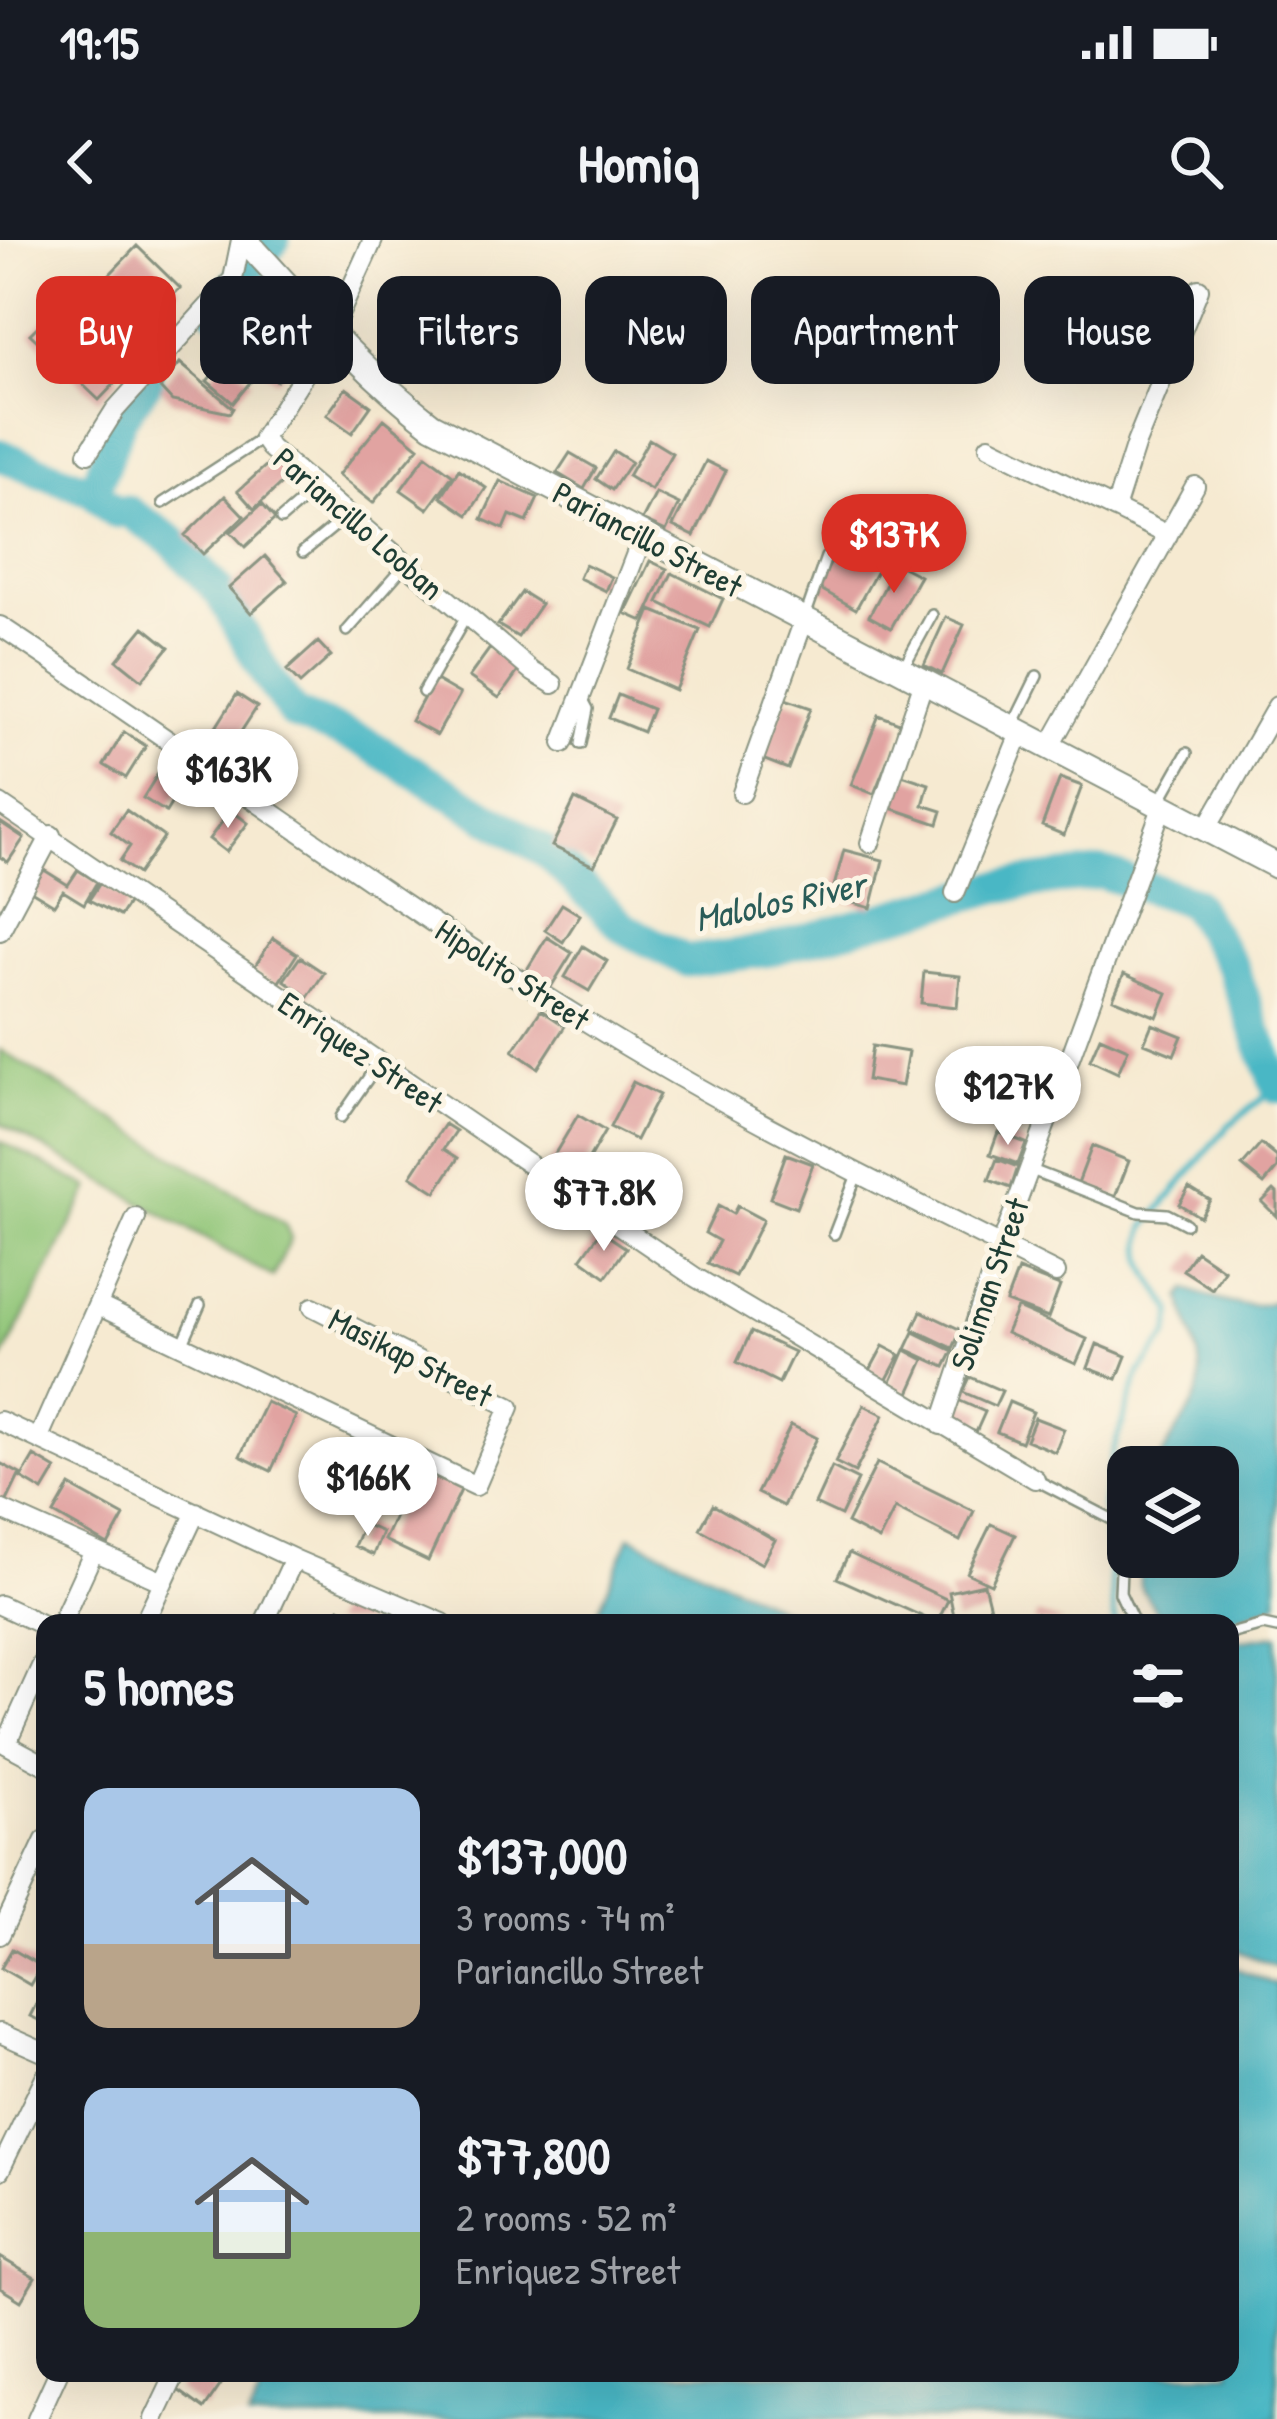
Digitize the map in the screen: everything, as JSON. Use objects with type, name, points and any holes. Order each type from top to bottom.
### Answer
[{"type":"main road","name":"Pariancillo Street","points":[[244,240],[278,276]]},
{"type":"main road","name":"Pariancillo Street","points":[[353,355],[432,425],[1277,866]]},
{"type":"street","points":[[88,453],[115,410],[233,279],[244,240]]},
{"type":"street","name":"Pariancillo Looban","points":[[353,285],[373,240]]},
{"type":"street","points":[[1115,509],[1136,443],[1199,289]]},
{"type":"street","name":"Pariancillo Looban","points":[[298,384],[263,438],[533,672],[567,691]]},
{"type":"street","points":[[988,446],[1168,535]]},
{"type":"street","points":[[1050,746],[1195,486]]},
{"type":"street","points":[[572,744],[567,691],[642,538]]},
{"type":"street","points":[[742,793],[804,620]]},
{"type":"street","name":"Hipolito Street","points":[[0,626],[204,763],[339,861],[581,1019],[858,1172],[1056,1274]]},
{"type":"street","points":[[870,843],[913,676]]},
{"type":"street","points":[[1207,828],[1277,706]]},
{"type":"street","points":[[956,893],[1016,729]]},
{"type":"street","name":"Enriquez Street","points":[[0,804],[695,1277],[1035,1479]]},
{"type":"street","name":"Soliman Street","points":[[941,1425],[1161,804]]},
{"type":"street","points":[[0,931],[51,836]]},
{"type":"street","points":[[39,1437],[136,1218]]},
{"type":"street","name":"Masikap Street","points":[[99,1306],[476,1486],[510,1407],[313,1307]]},
{"type":"street","points":[[0,1420],[409,1614]]},
{"type":"street","points":[[0,1508],[163,1582]]},
{"type":"street","points":[[148,1614],[196,1512]]},
{"type":"street","points":[[65,1614],[94,1551]]},
{"type":"street","points":[[268,1614],[294,1559]]},
{"type":"street","points":[[0,1605],[36,1622]]},
{"type":"street","points":[[36,1678],[6,1744],[36,1761]]},
{"type":"street","points":[[0,1935],[36,1859]]},
{"type":"street","points":[[0,2032],[36,2050]]},
{"type":"street","points":[[0,2170],[36,2096]]},
{"type":"street","points":[[37,2419],[54,2382]]},
{"type":"street","points":[[154,2419],[172,2382]]},
{"type":"lane","points":[[163,503],[263,438]]},
{"type":"lane","points":[[281,519],[317,488]]},
{"type":"lane","points":[[302,553],[348,515]]},
{"type":"lane","points":[[804,620],[826,557]]},
{"type":"lane","points":[[347,631],[405,565]]},
{"type":"lane","points":[[423,692],[467,615]]},
{"type":"lane","points":[[913,676],[932,615]]},
{"type":"lane","points":[[1016,729],[1037,676]]},
{"type":"lane","points":[[1161,804],[1186,753]]},
{"type":"lane","points":[[341,1117],[378,1064]]},
{"type":"lane","points":[[1029,1169],[1139,1212],[1167,1214],[1186,1224]]},
{"type":"lane","points":[[834,1234],[858,1172]]},
{"type":"lane","points":[[182,1346],[200,1306]]},
{"type":"lane","points":[[1035,1479],[1123,1525],[1120,1593],[1130,1614]]},
{"type":"lane","points":[[1239,1631],[1262,1624],[1277,1628]]},
{"type":"green space","points":[[0,1050],[285,1224],[291,1238],[273,1277],[0,1123]]},
{"type":"green space","points":[[0,1141],[90,1188],[0,1364]]},
{"type":"water","points":[[1187,1289],[1244,1305],[1277,1300],[1277,1603],[1239,1616],[1158,1614],[1140,1586],[1140,1578],[1239,1578],[1239,1446],[1168,1446],[1199,1388],[1197,1349],[1181,1298]]},
{"type":"water","points":[[630,1536],[792,1614],[597,1614]]},
{"type":"water","points":[[1277,1635],[1277,1967],[1239,1952],[1239,1641]]},
{"type":"water","points":[[1239,1970],[1277,1985],[1277,2419],[248,2419],[266,2382],[1239,2382]]},
{"type":"building","points":[[137,246],[168,276],[108,276]]},
{"type":"building","points":[[180,363],[233,408],[230,413],[172,401],[160,388],[176,384]]},
{"type":"building","points":[[82,384],[114,384],[99,400]]},
{"type":"building","points":[[211,384],[249,384],[233,403]]},
{"type":"building","points":[[346,388],[371,406],[352,433],[327,415]]},
{"type":"building","points":[[384,419],[419,447],[373,503],[338,475]]},
{"type":"building","points":[[649,439],[672,453],[651,490],[628,476]]},
{"type":"building","points":[[614,451],[631,462],[612,490],[596,479]]},
{"type":"building","points":[[570,453],[596,468],[584,489],[557,473]]},
{"type":"building","points":[[278,455],[293,473],[254,509],[238,491]]},
{"type":"building","points":[[426,455],[453,475],[428,509],[401,490]]},
{"type":"building","points":[[706,461],[726,471],[694,536],[673,526]]},
{"type":"building","points":[[459,469],[486,488],[468,515],[441,497]]},
{"type":"building","points":[[500,481],[538,498],[527,522],[510,515],[504,529],[482,519]]},
{"type":"building","points":[[656,493],[679,504],[666,531],[642,520]]},
{"type":"building","points":[[225,496],[244,516],[203,554],[185,535]]},
{"type":"building","points":[[262,504],[275,519],[245,547],[231,532]]},
{"type":"building","points":[[849,514],[881,532],[870,550],[884,558],[856,609],[817,587],[841,545],[834,541]]},
{"type":"building","points":[[265,556],[287,581],[251,613],[229,588]]},
{"type":"building","points":[[650,561],[667,569],[643,621],[625,613]]},
{"type":"building","points":[[585,564],[612,577],[606,591],[579,578]]},
{"type":"building","points":[[897,564],[920,576],[891,628],[869,616]]},
{"type":"building","points":[[672,573],[723,599],[710,627],[658,602]]},
{"type":"building","points":[[522,592],[541,604],[518,637],[498,625]]},
{"type":"building","points":[[651,610],[700,630],[675,690],[627,669]]},
{"type":"building","points":[[946,617],[964,625],[942,674],[924,665]]},
{"type":"building","points":[[144,627],[169,647],[142,680],[117,660]]},
{"type":"building","points":[[318,642],[331,656],[300,684],[287,670]]},
{"type":"building","points":[[490,648],[519,670],[499,698],[469,677]]},
{"type":"building","points":[[434,679],[460,694],[437,735],[411,721]]},
{"type":"building","points":[[237,694],[257,707],[233,744],[213,732]]},
{"type":"building","points":[[618,695],[652,709],[643,732],[609,718]]},
{"type":"building","points":[[785,699],[811,708],[788,769],[762,759]]},
{"type":"building","points":[[879,715],[902,724],[874,794],[851,785]]},
{"type":"building","points":[[124,732],[146,746],[126,778],[104,765]]},
{"type":"building","points":[[268,749],[286,761],[266,790],[248,778]]},
{"type":"building","points":[[162,767],[185,781],[166,812],[143,798]]},
{"type":"building","points":[[896,773],[929,784],[923,805],[942,811],[938,824],[885,806]]},
{"type":"building","points":[[1060,778],[1082,786],[1064,835],[1042,826]]},
{"type":"building","points":[[575,799],[617,820],[594,866],[552,846]]},
{"type":"building","points":[[126,810],[164,837],[138,874],[120,861],[130,846],[111,832]]},
{"type":"building","points":[[231,810],[248,823],[226,852],[209,839]]},
{"type":"building","points":[[0,822],[24,838],[8,862],[0,857]]},
{"type":"building","points":[[844,850],[883,860],[871,908],[831,897]]},
{"type":"building","points":[[44,870],[68,885],[78,870],[97,882],[84,904],[63,891],[54,905],[31,891]]},
{"type":"building","points":[[100,883],[129,902],[120,916],[89,900]]},
{"type":"building","points":[[562,904],[580,915],[563,942],[545,930]]},
{"type":"building","points":[[547,937],[572,953],[551,987],[526,971]]},
{"type":"building","points":[[273,938],[297,954],[277,985],[253,969]]},
{"type":"building","points":[[583,946],[607,961],[589,991],[565,977]]},
{"type":"building","points":[[300,957],[324,973],[308,997],[284,980]]},
{"type":"building","points":[[924,972],[960,976],[957,1007],[921,1003]]},
{"type":"building","points":[[1124,974],[1167,993],[1157,1017],[1113,999]]},
{"type":"building","points":[[541,1010],[565,1026],[538,1068],[513,1051]]},
{"type":"building","points":[[1152,1024],[1182,1036],[1174,1055],[1144,1043]]},
{"type":"building","points":[[1100,1037],[1128,1049],[1118,1073],[1090,1060]]},
{"type":"building","points":[[872,1046],[908,1052],[902,1086],[867,1080]]},
{"type":"building","points":[[633,1082],[659,1095],[636,1140],[610,1127]]},
{"type":"building","points":[[578,1115],[605,1131],[575,1183],[547,1167]]},
{"type":"building","points":[[445,1124],[456,1131],[444,1149],[458,1158],[436,1192],[411,1176]]},
{"type":"building","points":[[998,1132],[1026,1143],[1018,1164],[990,1154]]},
{"type":"building","points":[[1261,1144],[1277,1157],[1277,1168],[1264,1184],[1242,1166]]},
{"type":"building","points":[[1092,1146],[1129,1161],[1115,1197],[1078,1183]]},
{"type":"building","points":[[786,1154],[813,1164],[796,1208],[770,1198]]},
{"type":"building","points":[[997,1159],[1018,1167],[1011,1188],[989,1180]]},
{"type":"building","points":[[1189,1187],[1210,1200],[1200,1217],[1179,1204]]},
{"type":"building","points":[[1274,1190],[1277,1193],[1277,1217],[1262,1202]]},
{"type":"building","points":[[718,1206],[733,1214],[737,1206],[763,1220],[735,1276],[708,1263],[719,1241],[705,1233]]},
{"type":"building","points":[[601,1231],[626,1248],[606,1277],[581,1259]]},
{"type":"building","points":[[1196,1251],[1224,1270],[1212,1289],[1183,1270]]},
{"type":"building","points":[[1018,1270],[1060,1286],[1048,1318],[1006,1302]]},
{"type":"building","points":[[1017,1308],[1087,1339],[1076,1364],[1006,1333]]},
{"type":"building","points":[[921,1311],[961,1330],[953,1348],[913,1329]]},
{"type":"building","points":[[751,1332],[794,1352],[779,1383],[737,1362]]},
{"type":"building","points":[[914,1332],[953,1351],[945,1367],[906,1349]]},
{"type":"building","points":[[1097,1344],[1126,1356],[1117,1379],[1088,1368]]},
{"type":"building","points":[[883,1346],[900,1355],[886,1381],[869,1372]]},
{"type":"building","points":[[905,1350],[924,1360],[909,1393],[890,1384]]},
{"type":"building","points":[[970,1377],[1002,1391],[995,1406],[963,1392]]},
{"type":"building","points":[[958,1400],[985,1412],[976,1432],[949,1421]]},
{"type":"building","points":[[266,1402],[296,1416],[271,1471],[240,1456]]},
{"type":"building","points":[[1009,1402],[1033,1412],[1021,1442],[997,1432]]},
{"type":"building","points":[[864,1405],[884,1415],[855,1472],[835,1462]]},
{"type":"building","points":[[1035,1418],[1064,1429],[1055,1452],[1026,1440]]},
{"type":"building","points":[[791,1425],[817,1438],[783,1506],[757,1493]]},
{"type":"building","points":[[34,1456],[56,1469],[43,1491],[21,1478]]},
{"type":"building","points":[[0,1463],[20,1474],[6,1503],[0,1500]]},
{"type":"building","points":[[877,1463],[974,1511],[960,1541],[895,1508],[879,1540],[847,1523]]},
{"type":"building","points":[[832,1467],[858,1480],[841,1516],[815,1504]]},
{"type":"building","points":[[417,1469],[461,1490],[428,1561],[384,1540]]},
{"type":"building","points":[[70,1486],[124,1516],[108,1545],[54,1514]]},
{"type":"building","points":[[713,1505],[775,1540],[762,1564],[700,1529]]},
{"type":"building","points":[[364,1524],[382,1532],[373,1555],[354,1546]]},
{"type":"building","points":[[991,1524],[1015,1535],[991,1584],[967,1573]]},
{"type":"building","points":[[849,1553],[948,1600],[941,1614],[917,1614],[837,1578]]},
{"type":"building","points":[[984,1584],[991,1612],[954,1614],[949,1592]]},
{"type":"building","points":[[12,1949],[36,1963],[36,1975],[30,1985],[1,1968]]},
{"type":"building","points":[[0,2257],[35,2278],[21,2301],[0,2288]]},
{"type":"building","points":[[183,2382],[222,2383],[204,2409],[178,2390]]},
{"type":"waterway","points":[[243,276],[274,240]]},
{"type":"waterway","points":[[94,492],[121,418],[145,384]]},
{"type":"waterway","name":"Malolos River","points":[[0,455],[94,492],[114,512],[127,511],[171,540],[220,593],[294,714],[363,741],[546,852],[624,928],[687,961],[765,951],[996,887],[1102,873],[1192,902],[1232,967],[1277,1087]]},
{"type":"waterway","points":[[1114,1614],[1103,1504],[1112,1454],[1139,1374],[1168,1335],[1173,1312],[1145,1263],[1145,1227],[1228,1126],[1277,1087]]}]
